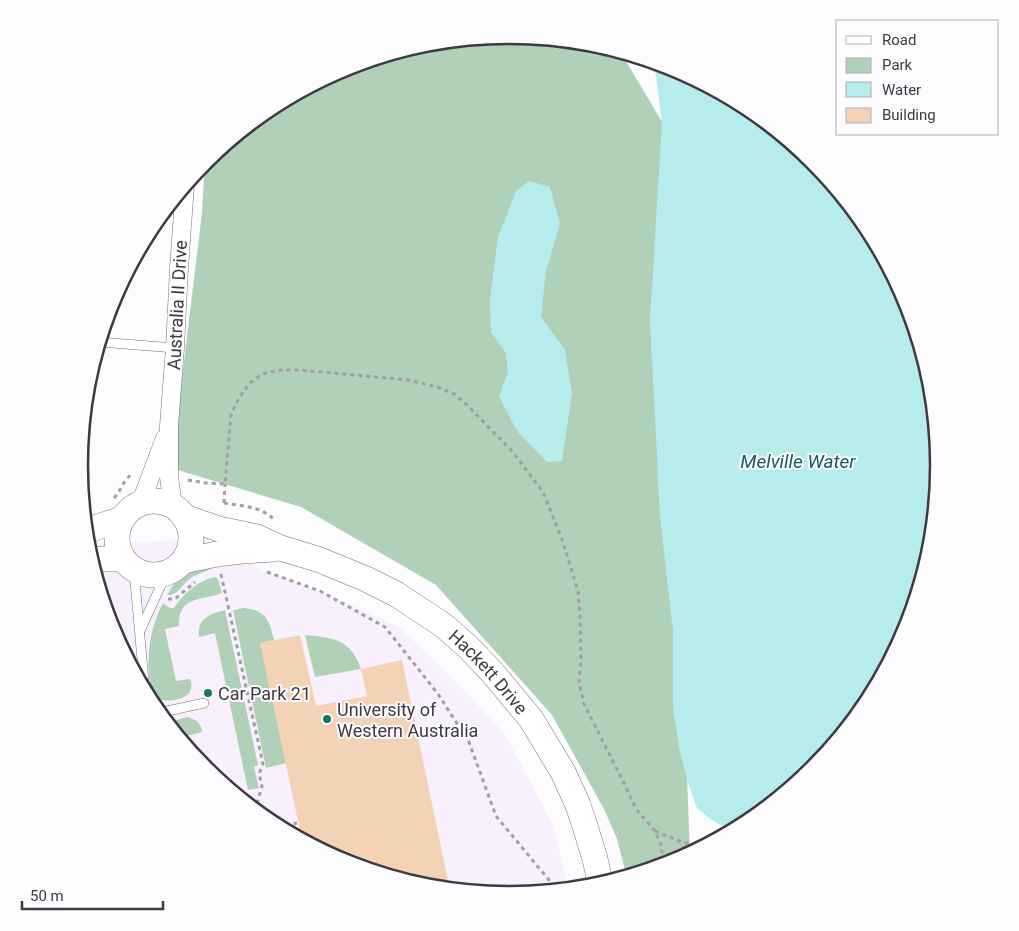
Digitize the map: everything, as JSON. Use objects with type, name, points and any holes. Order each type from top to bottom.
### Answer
[{"type":"main road","points":[[92,526],[116,511],[127,512],[134,506],[149,500],[166,502],[179,512],[189,528],[191,539],[188,551],[175,567],[156,575],[144,574],[129,565],[99,560]]},
{"type":"main road","points":[[116,511],[118,550],[129,565]]},
{"type":"main road","name":"Hackett Drive","points":[[179,512],[219,528],[258,538],[281,548],[320,560],[366,579],[396,594],[443,625],[485,665],[531,719],[563,772],[578,805],[599,877]]},
{"type":"main road","name":"Hackett Drive","points":[[175,567],[217,554],[242,550],[281,548]]},
{"type":"street","name":"Australia II Drive","points":[[179,512],[169,477],[170,426],[184,197]]},
{"type":"street","name":"Australia II Drive","points":[[142,502],[170,426]]},
{"type":"lane","points":[[106,343],[175,348]]},
{"type":"lane","points":[[129,565],[140,631],[144,675]]},
{"type":"lane","points":[[140,631],[175,567]]},
{"type":"lane","points":[[167,711],[204,703]]},
{"type":"path","points":[[224,503],[231,414],[239,398],[250,383],[262,374],[281,370],[301,370],[409,380],[440,388],[454,394],[512,451],[543,492],[562,539],[578,591],[581,642],[579,682],[584,704],[636,809],[655,831],[661,845],[663,858]]},
{"type":"path","points":[[116,511],[117,495],[124,481],[134,473],[151,475]]},
{"type":"path","points":[[169,477],[225,484]]},
{"type":"path","points":[[221,571],[263,764],[259,774],[262,786],[257,803]]},
{"type":"path","points":[[264,571],[320,591],[384,628],[438,694],[469,742],[496,816],[553,885]]},
{"type":"path","points":[[289,825],[297,823]]},
{"type":"path","points":[[655,831],[684,843],[696,844]]},
{"type":"shaded area","name":"University of Western Australia","points":[[202,539],[264,571],[320,591],[399,627],[454,680],[505,734],[554,827],[567,884],[510,887],[482,886],[454,884],[400,873],[374,865],[323,844],[275,816],[231,783],[211,764],[192,744],[159,700],[131,652],[120,627],[102,575],[95,545]]},
{"type":"green space","points":[[510,44],[565,47],[625,60],[662,122],[690,847],[625,871],[617,839],[605,811],[552,715],[436,585],[301,507],[171,468],[202,213],[204,174],[231,148],[275,115],[299,100],[323,87],[374,66],[400,58],[454,47]]},
{"type":"green space","points":[[214,567],[188,580],[174,594],[167,595],[174,584],[190,569]]},
{"type":"green space","points":[[215,577],[218,579],[222,593],[187,604],[182,609],[179,626],[165,629],[176,681],[189,679],[191,681],[190,691],[184,697],[176,700],[167,701],[160,699],[151,687],[149,676],[149,648],[155,620],[163,603],[170,608],[174,608],[192,588]]},
{"type":"green space","points":[[243,608],[262,613],[268,621],[274,640],[261,643],[286,763],[266,768],[233,610]]},
{"type":"green space","points":[[225,610],[258,765],[254,767],[259,788],[248,790],[215,633],[199,637],[202,621],[214,613]]},
{"type":"green space","points":[[305,635],[324,637],[346,645],[357,659],[361,669],[315,677]]},
{"type":"green space","points":[[187,717],[193,719],[198,722],[202,732],[186,736],[174,721]]},
{"type":"water","name":"Melville Water","points":[[655,70],[696,87],[744,115],[788,148],[827,187],[860,231],[888,279],[909,330],[917,356],[928,410],[931,466],[928,521],[917,575],[909,601],[888,652],[860,700],[827,744],[788,783],[727,826],[720,825],[697,808],[680,752],[673,708],[673,631],[660,516],[650,321],[662,122]]},
{"type":"water","points":[[529,181],[550,187],[560,224],[546,271],[541,317],[565,350],[572,393],[562,461],[547,462],[517,431],[499,396],[508,372],[506,353],[491,332],[490,299],[498,237],[516,191]]},
{"type":"building","points":[[300,635],[316,706],[367,696],[361,669],[402,660],[449,883],[400,873],[374,865],[323,844],[300,832],[260,643]]},
{"type":"place","name":"Car Park 21","points":[[208,693]]},
{"type":"place","name":"University of Western Australia","points":[[327,719]]}]
